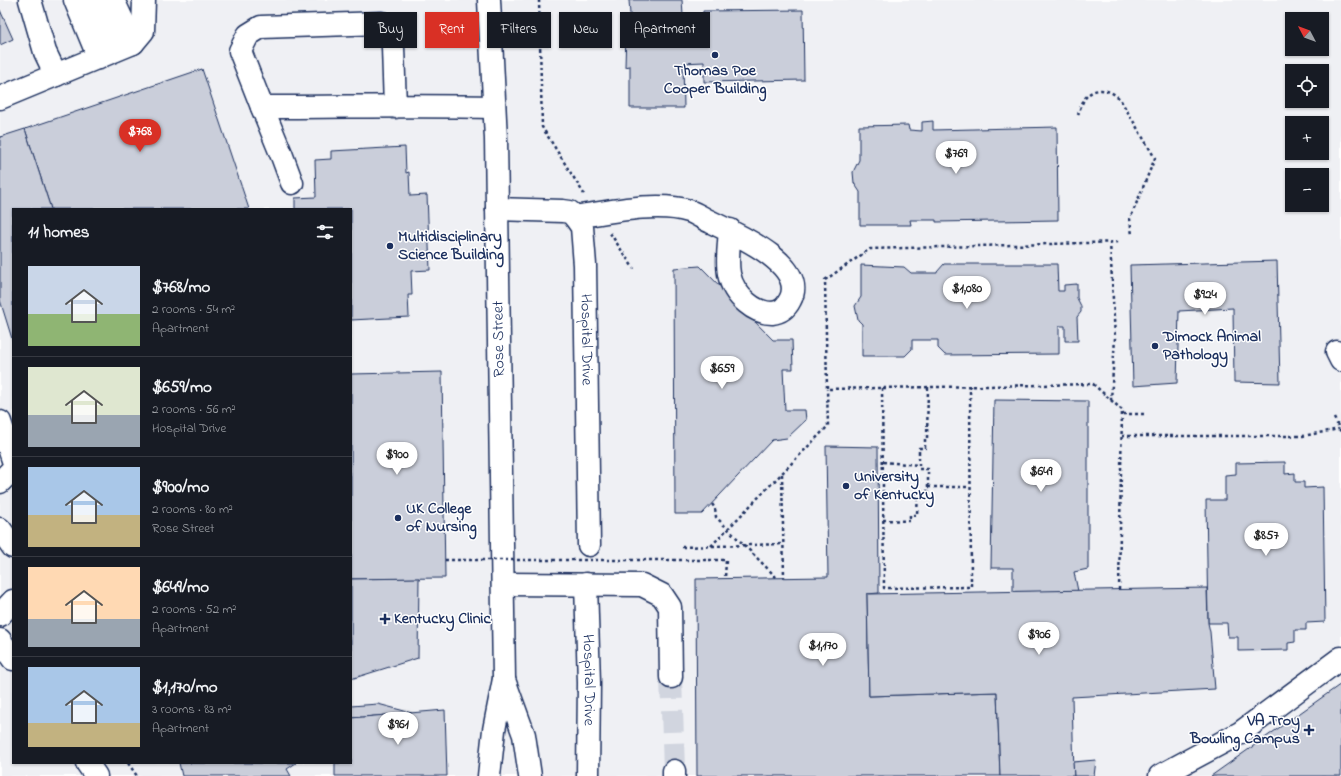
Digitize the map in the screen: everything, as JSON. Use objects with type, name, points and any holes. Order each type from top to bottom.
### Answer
[{"type":"street","points":[[30,0],[45,52],[56,75]]},
{"type":"street","points":[[75,0],[122,45]]},
{"type":"street","points":[[94,0],[122,45]]},
{"type":"street","points":[[113,0],[122,45]]},
{"type":"street","points":[[122,45],[130,0]]},
{"type":"street","points":[[0,98],[56,75],[122,45],[144,0]]},
{"type":"street","name":"Rose Street","points":[[489,0],[497,210],[504,679]]},
{"type":"street","points":[[292,183],[240,51],[248,35],[261,27],[382,23],[389,29],[393,47],[395,106]]},
{"type":"street","points":[[262,108],[395,106],[494,107]]},
{"type":"street","points":[[497,210],[563,211],[586,215],[659,206],[689,211],[730,230]]},
{"type":"street","name":"Hospital Drive","points":[[586,215],[582,227],[586,282],[589,545]]},
{"type":"street","points":[[0,422],[12,457]]},
{"type":"street","points":[[0,482],[12,471]]},
{"type":"street","points":[[0,529],[12,546]]},
{"type":"street","points":[[502,584],[642,585],[662,595],[670,607],[671,677]]},
{"type":"street","name":"Hospital Drive","points":[[586,584],[590,683],[588,776]]},
{"type":"street","points":[[0,614],[12,602]]},
{"type":"street","points":[[0,640],[12,657]]},
{"type":"street","points":[[1160,776],[1240,733],[1341,658]]},
{"type":"street","points":[[489,776],[494,730],[504,679]]},
{"type":"street","points":[[504,679],[524,735],[530,776]]},
{"type":"street","points":[[88,764],[96,776]]},
{"type":"path","points":[[539,0],[542,127],[586,215],[634,269]]},
{"type":"path","points":[[1078,115],[1084,100],[1094,92],[1103,90],[1113,93],[1120,99],[1155,158],[1130,219],[1132,235]]},
{"type":"path","points":[[1110,242],[1115,338],[1111,400]]},
{"type":"path","points":[[711,546],[828,426],[826,280],[870,250],[1120,242]]},
{"type":"path","points":[[827,389],[1093,384],[1122,410],[1119,590]]},
{"type":"path","points":[[882,388],[884,588],[971,587],[970,386]]},
{"type":"path","points":[[883,520],[910,521],[910,515],[918,515],[918,491],[928,491],[928,470],[919,469],[919,448],[925,448],[925,439],[928,439],[928,387]]},
{"type":"path","points":[[1122,414],[1145,414]]},
{"type":"path","points":[[1334,418],[1341,432]]},
{"type":"path","points":[[1122,436],[1303,436],[1339,429]]},
{"type":"path","points":[[883,462],[919,465]]},
{"type":"path","points":[[782,474],[784,577]]},
{"type":"path","points":[[928,487],[970,487]]},
{"type":"path","points":[[712,504],[715,508],[716,517],[777,578]]},
{"type":"path","points":[[682,547],[784,544]]},
{"type":"path","points":[[445,560],[726,560],[725,578]]},
{"type":"path","points":[[129,764],[137,776]]},
{"type":"shaded area","name":"University of Kentucky","points":[[0,0],[1341,0],[1341,776],[0,776]]},
{"type":"building","name":"Thomas Poe Cooper Building","points":[[629,0],[682,0],[683,12],[630,12]]},
{"type":"building","points":[[0,10],[13,39],[0,45]]},
{"type":"building","name":"Thomas Poe Cooper Building","points":[[803,10],[804,80],[704,82],[704,62],[683,63],[684,108],[630,108],[630,66],[625,67],[626,48],[710,48],[710,12],[703,11]]},
{"type":"building","points":[[202,69],[249,208],[51,208],[25,129]]},
{"type":"building","points":[[933,121],[933,130],[1057,127],[1058,220],[936,222],[936,220],[910,220],[911,225],[860,225],[860,192],[854,183],[853,172],[859,160],[859,126],[908,125],[909,130],[922,131],[922,122]]},
{"type":"building","points":[[25,129],[51,208],[12,208],[12,339],[0,300],[0,137]]},
{"type":"building","name":"Multidisciplinary Science Building","points":[[405,147],[406,173],[409,172],[410,196],[427,195],[430,270],[411,271],[412,295],[408,295],[409,317],[352,320],[352,208],[295,208],[295,198],[316,197],[315,160],[331,159],[331,151]]},
{"type":"building","name":"Dimock Animal Pathology","points":[[1277,261],[1280,383],[1234,382],[1233,308],[1179,311],[1177,383],[1133,386],[1130,265]]},
{"type":"building","points":[[944,264],[1057,264],[1058,291],[1064,291],[1064,285],[1077,284],[1077,298],[1081,306],[1081,312],[1077,317],[1078,341],[1065,341],[1065,326],[1059,326],[1059,354],[945,355],[938,348],[938,340],[912,340],[912,349],[905,356],[862,356],[862,324],[858,320],[855,306],[861,297],[861,265],[904,267],[911,273],[937,273]]},
{"type":"building","points":[[700,266],[773,340],[792,340],[793,369],[783,369],[785,410],[805,410],[806,420],[787,438],[772,440],[702,514],[675,514],[674,268]]},
{"type":"building","name":"UK College of Nursing","points":[[442,372],[445,578],[352,579],[352,374]]},
{"type":"building","points":[[994,400],[1088,401],[1088,569],[1074,572],[1078,591],[1013,592],[1013,568],[991,568]]},
{"type":"building","points":[[826,446],[878,447],[879,593],[867,594],[869,696],[997,692],[1000,776],[697,776],[696,579],[828,577]]},
{"type":"building","points":[[1285,462],[1285,474],[1295,473],[1295,482],[1304,482],[1304,488],[1323,487],[1325,622],[1306,623],[1306,630],[1295,630],[1295,642],[1288,643],[1288,650],[1238,651],[1238,637],[1228,637],[1227,623],[1208,623],[1206,500],[1225,500],[1225,475],[1236,474],[1236,463]]},
{"type":"building","name":"Kentucky Clinic","points":[[419,578],[418,658],[352,679],[352,579]]},
{"type":"building","points":[[1207,588],[1208,623],[1215,689],[1072,697],[1074,776],[1000,776],[997,692],[869,696],[867,594]]},
{"type":"building","name":"VA Troy Bowling Campus","points":[[1341,684],[1341,776],[1211,776]]},
{"type":"building","points":[[378,704],[412,713],[352,718],[352,706]]},
{"type":"building","points":[[445,710],[447,776],[335,776],[335,764],[352,764],[352,718]]},
{"type":"building","points":[[1096,760],[1094,776],[1074,776],[1073,762]]},
{"type":"building","points":[[179,764],[294,764],[287,769],[291,776],[182,776]]},
{"type":"tunnel","points":[[671,677],[674,771]]},
{"type":"place","name":"Thomas Poe Cooper Building","points":[[715,55]]},
{"type":"place","name":"Multidisciplinary Science Building","points":[[390,246]]},
{"type":"place","name":"Dimock Animal Pathology","points":[[1155,346]]},
{"type":"place","name":"University of Kentucky","points":[[846,486]]},
{"type":"place","name":"UK College of Nursing","points":[[398,518]]},
{"type":"place","name":"Kentucky Clinic","points":[[385,619]]},
{"type":"place","name":"VA Troy Bowling Campus","points":[[1309,730]]}]
